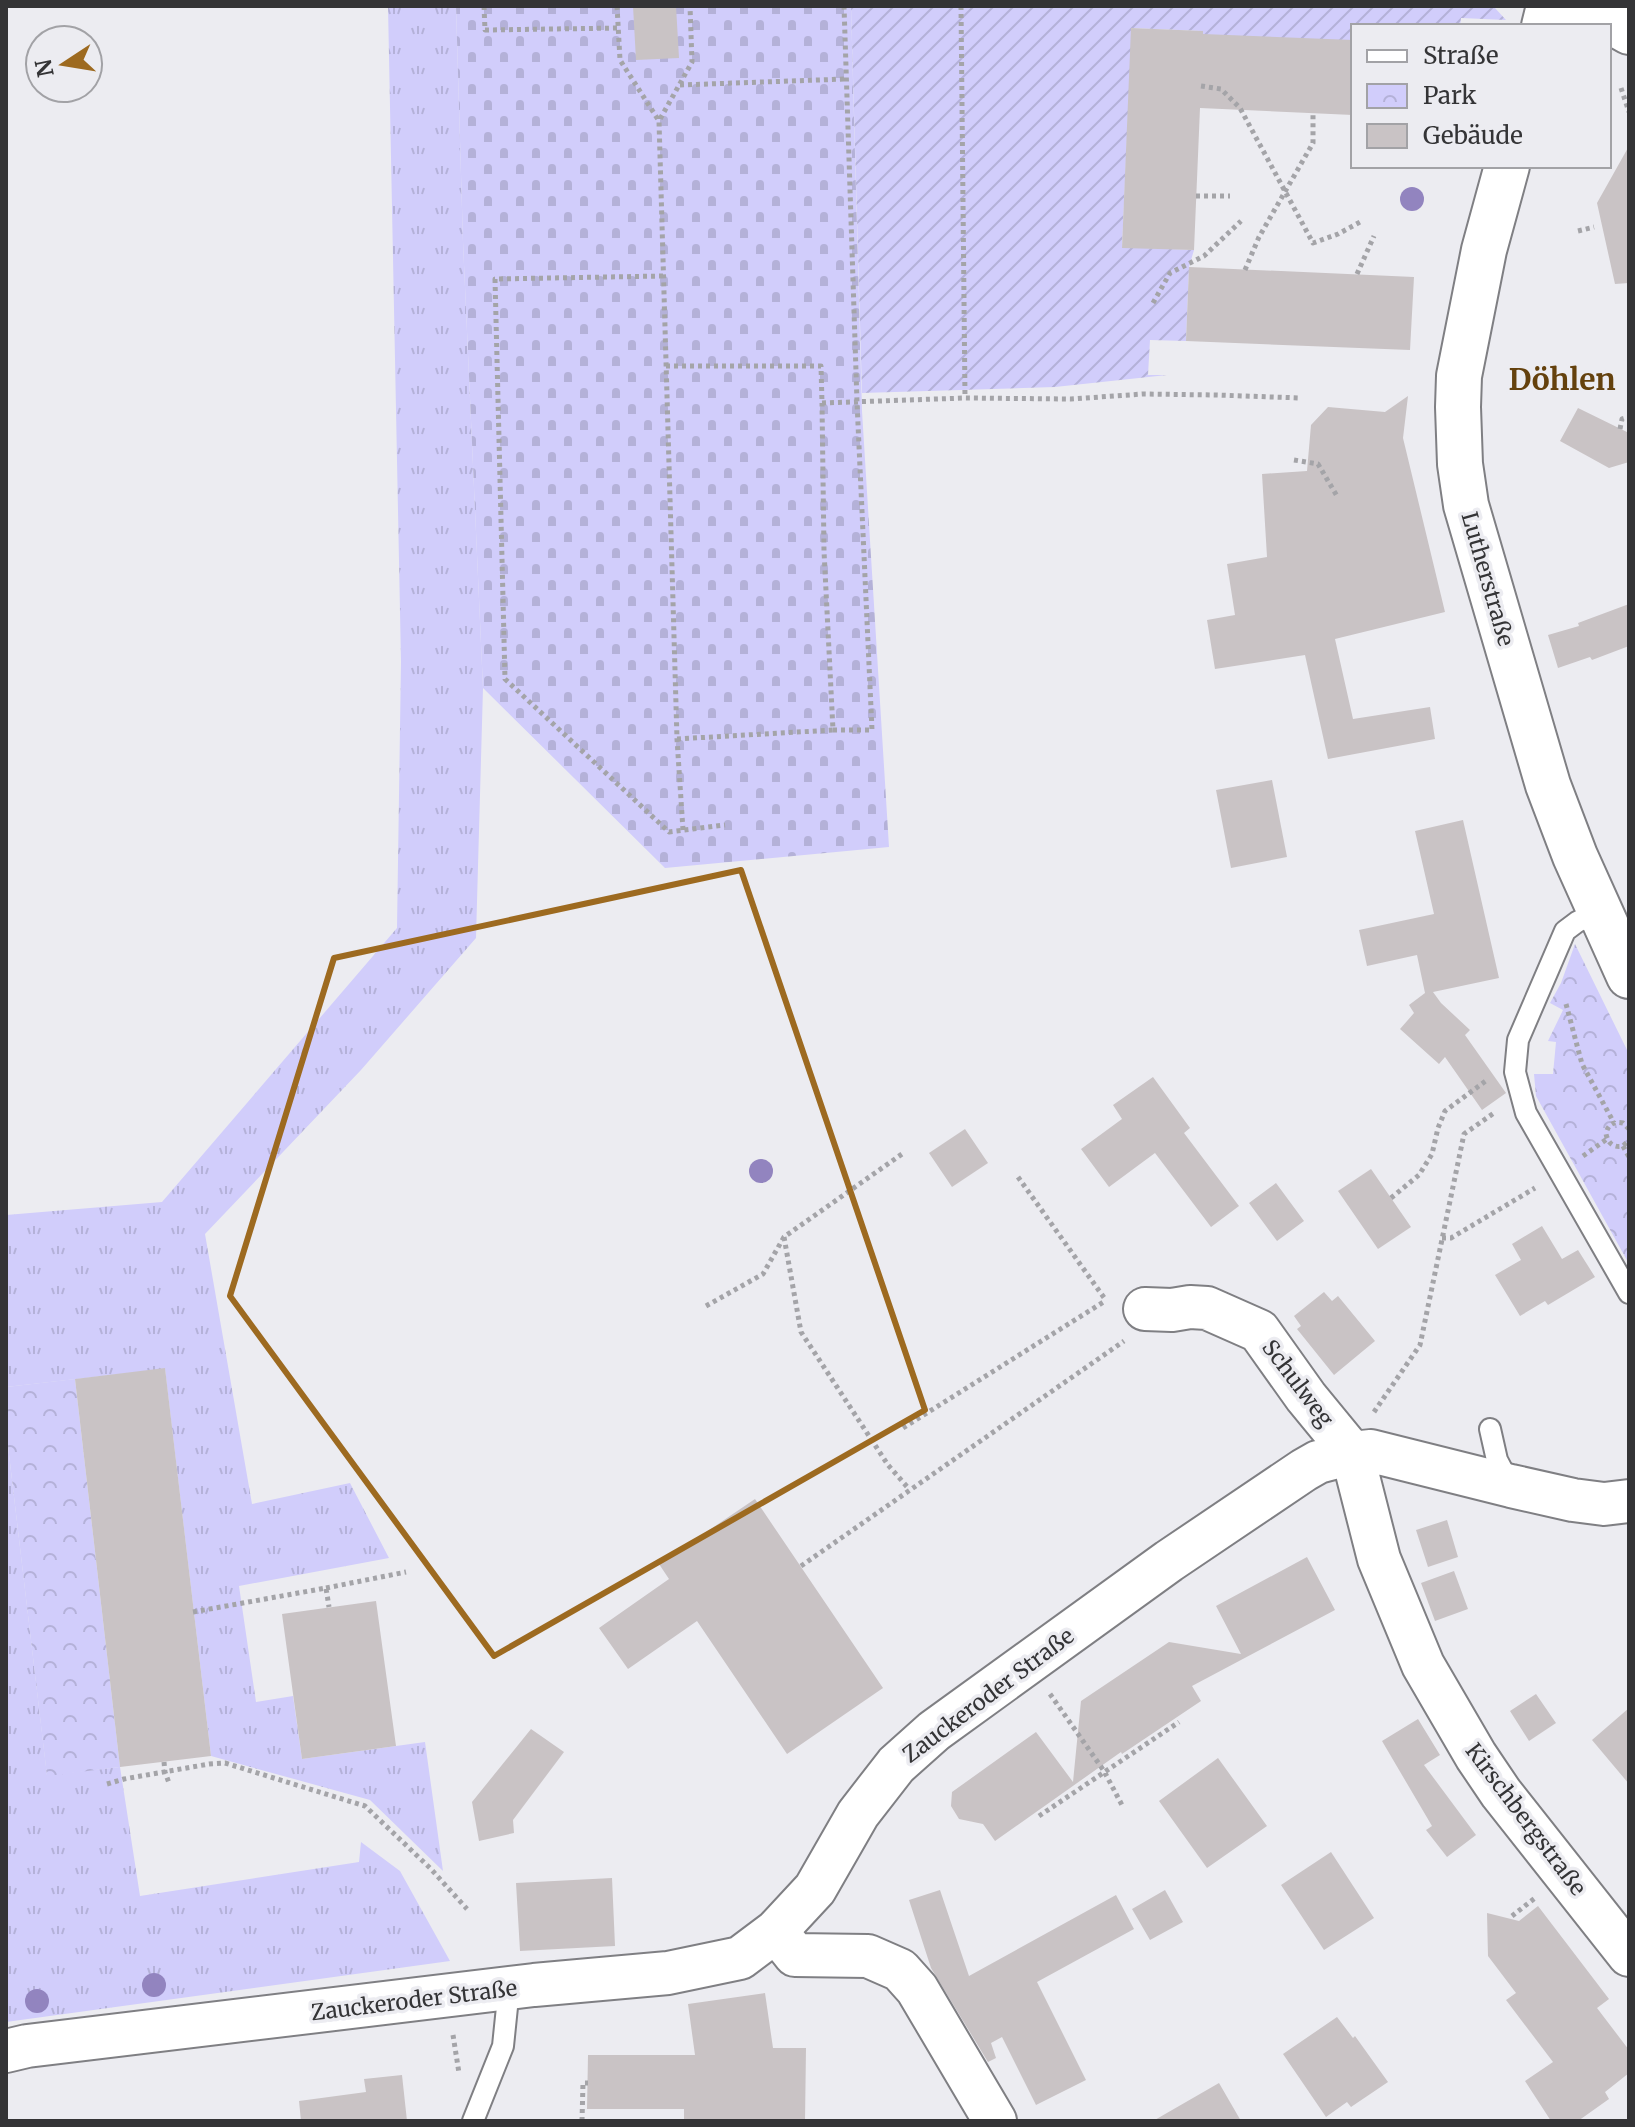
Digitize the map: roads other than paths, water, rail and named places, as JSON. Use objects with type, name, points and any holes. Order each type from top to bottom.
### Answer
[{"type":"street","points":[[1574,6],[1588,10],[1629,33]]},
{"type":"street","name":"Lutherstraße","points":[[1506,168],[1484,250],[1459,376],[1460,464],[1466,505],[1548,785],[1629,976]]},
{"type":"street","name":"Schulweg","points":[[1159,1310],[1207,1308],[1259,1331],[1306,1397],[1360,1436]]},
{"type":"street","name":"Zauckeroder Straße","points":[[6,2051],[507,1988],[685,1971],[740,1958],[776,1931],[815,1889],[858,1814],[896,1765],[934,1731],[1169,1561],[1360,1436],[1371,1451],[1511,1486],[1604,1504],[1629,1501]]},
{"type":"street","name":"Kirschbergstraße","points":[[1360,1436],[1379,1559],[1423,1665],[1501,1793],[1629,1955]]},
{"type":"street","points":[[776,1931],[795,1955],[868,1956],[900,1970],[917,1989],[995,2121]]},
{"type":"lane","points":[[1599,911],[1565,931],[1518,1040],[1515,1072],[1526,1113],[1629,1293]]},
{"type":"lane","points":[[1490,1429],[1497,1460],[1511,1486]]},
{"type":"lane","points":[[473,2121],[503,2046],[507,1988]]},
{"type":"district","name":"Döhlen","points":[[1562,380]]}]
